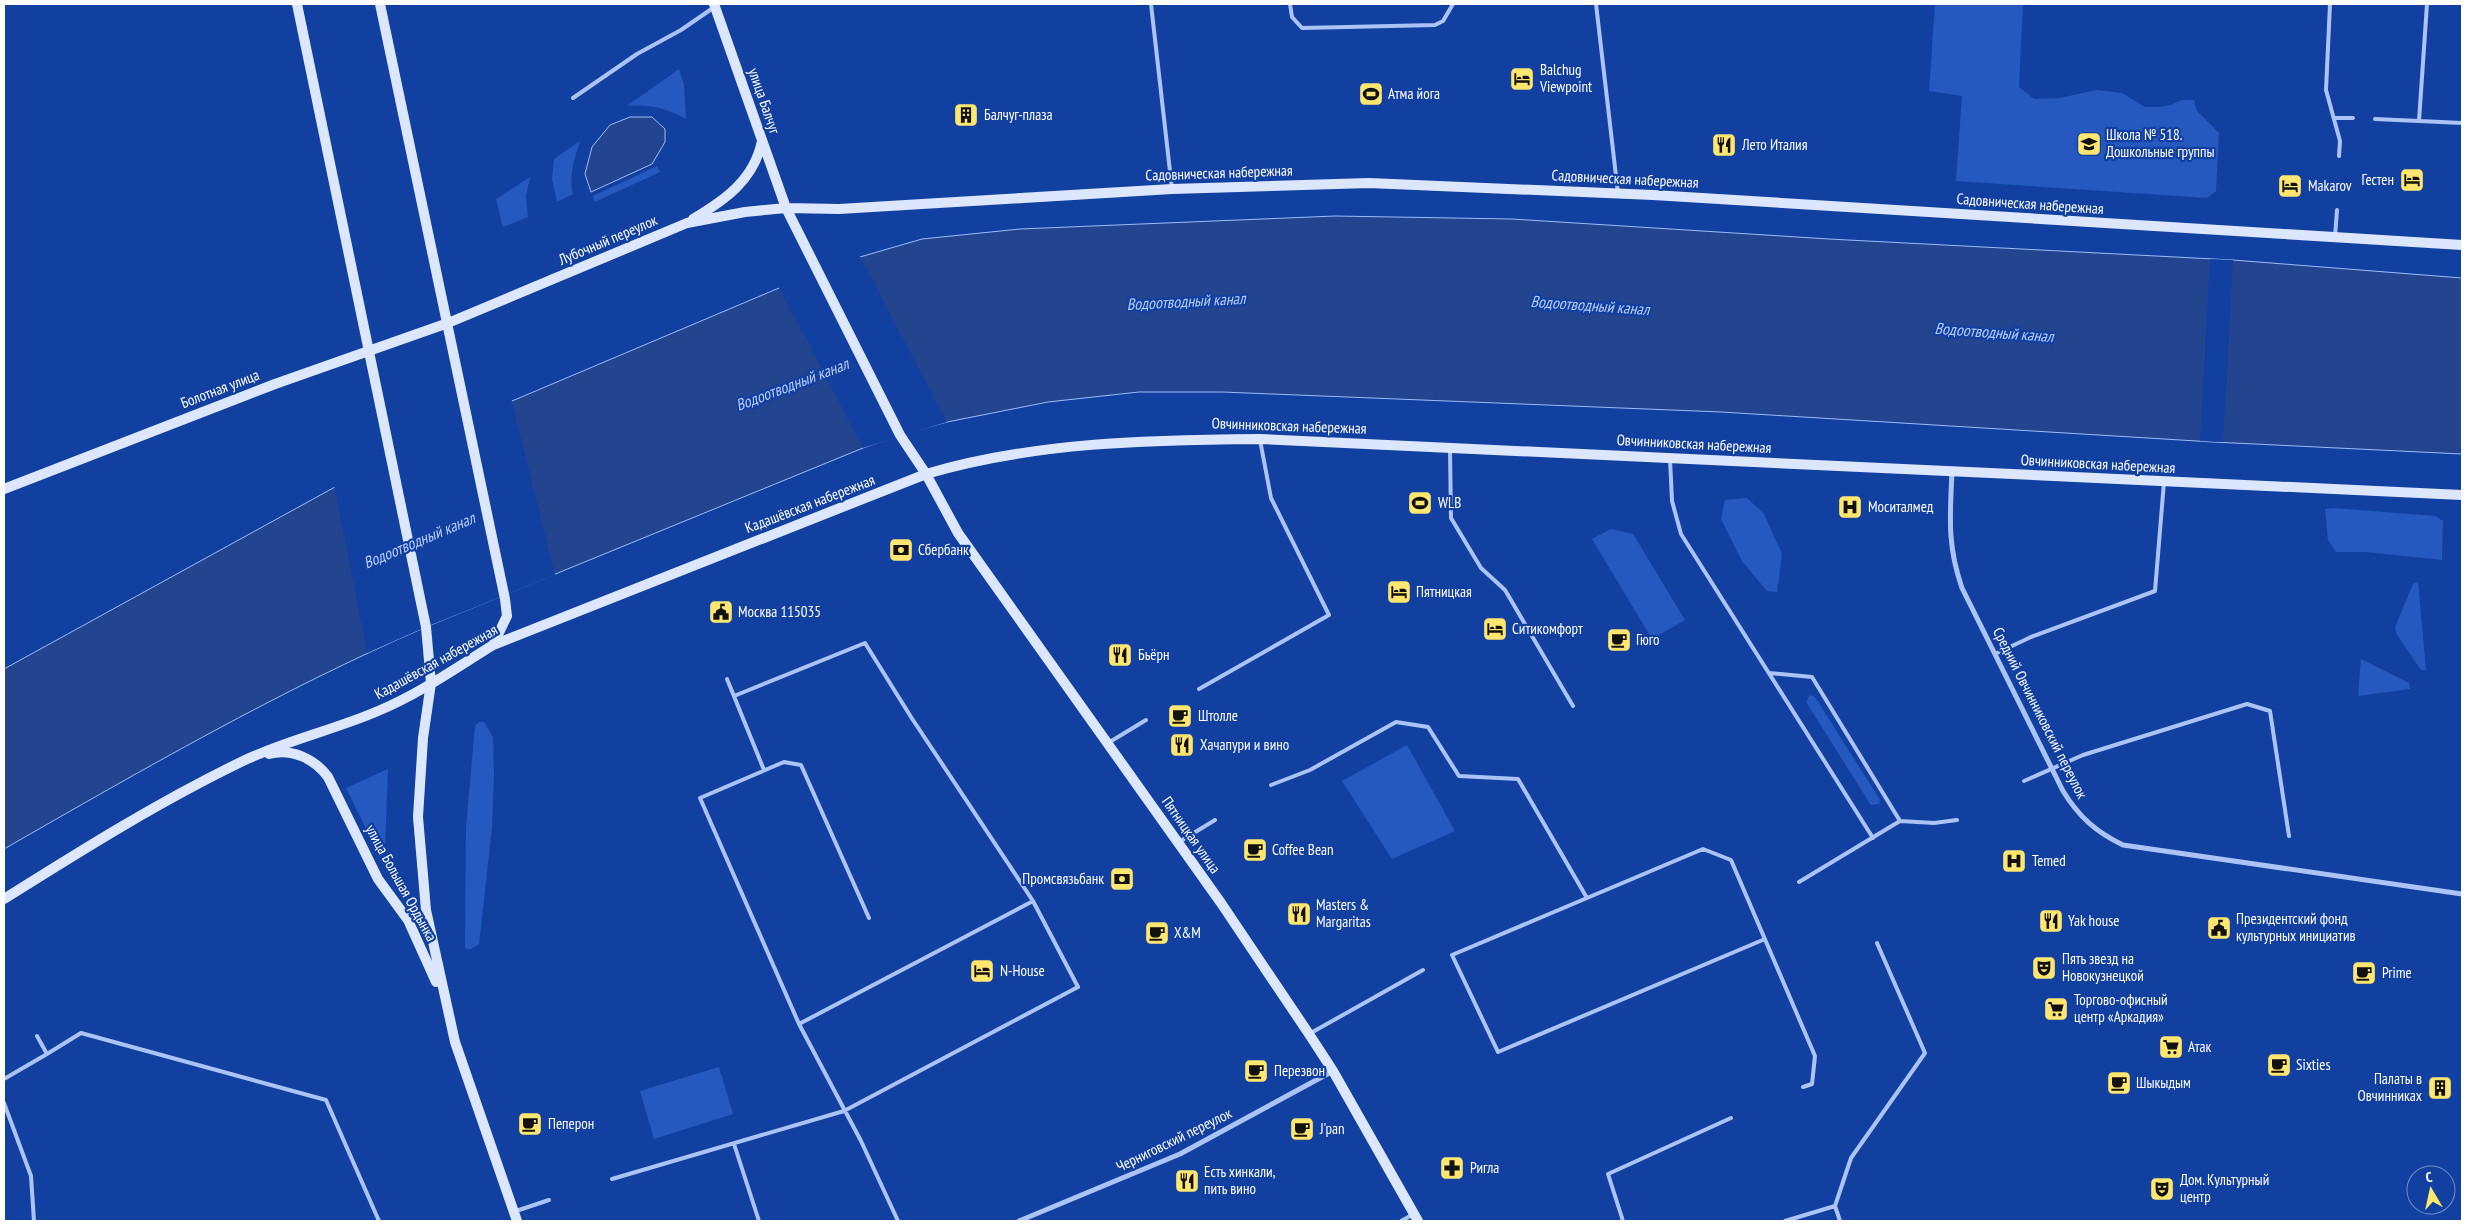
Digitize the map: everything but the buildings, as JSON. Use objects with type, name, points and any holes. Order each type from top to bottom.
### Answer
[{"type":"street","name":"улица Большая Ордынка","points":[[298,4],[426,627],[431,683],[423,738],[418,817],[426,910],[455,1042],[515,1217]]},
{"type":"street","points":[[380,4],[505,599],[507,616],[493,645]]},
{"type":"street","name":"улица Балчуг","points":[[715,5],[786,208],[814,265]]},
{"type":"street","points":[[687,223],[724,200],[744,181],[758,158],[762,140]]},
{"type":"street","name":"Садовническая набережная","points":[[786,208],[839,209],[1172,189],[1369,183],[1618,193],[2462,245]]},
{"type":"street","name":"Лубочный переулок","points":[[448,323],[687,223],[745,212],[786,208]]},
{"type":"street","name":"Пятницкая улица","points":[[814,265],[900,436],[926,474],[958,533],[1108,743],[1309,1034],[1333,1071],[1416,1218]]},
{"type":"street","name":"Болотная улица","points":[[4,489],[275,384],[448,323]]},
{"type":"street","name":"Овчинниковская набережная","points":[[926,474],[965,463],[1065,446],[1171,439],[1260,438],[2462,495]]},
{"type":"street","name":"Средний Овчинниковский переулок","points":[[1952,472],[1950,538],[1954,563],[1962,588],[2051,768],[2074,809],[2100,834],[2124,845],[2462,894]]},
{"type":"street","name":"Кадашёвская набережная","points":[[4,899],[85,848],[246,760],[381,710],[431,683],[493,645],[926,474]]},
{"type":"street","name":"улица Большая Ордынка","points":[[246,760],[273,753],[300,756],[319,765],[328,777],[378,879],[408,920],[446,1006]]},
{"type":"street","name":"Черниговский переулок","points":[[1020,1221],[1180,1154],[1333,1071]]},
{"type":"lane","points":[[1151,4],[1172,189]]},
{"type":"lane","points":[[1290,4],[1292,17],[1302,28],[1434,25],[1443,21],[1453,4]]},
{"type":"lane","points":[[1596,4],[1618,193]]},
{"type":"lane","points":[[2330,4],[2326,90],[2340,141],[2339,156]]},
{"type":"lane","points":[[2419,121],[2427,4]]},
{"type":"lane","points":[[573,98],[637,54],[681,30],[715,5]]},
{"type":"lane","points":[[2334,118],[2352,118]]},
{"type":"lane","points":[[2375,119],[2462,123]]},
{"type":"lane","points":[[2335,238],[2337,210]]},
{"type":"lane","points":[[1198,689],[1329,615],[1271,498],[1260,438]]},
{"type":"lane","points":[[1450,448],[1448,474],[1451,518],[1481,568],[1505,590],[1573,706]]},
{"type":"lane","points":[[1670,457],[1672,501],[1681,534],[1873,838]]},
{"type":"lane","points":[[1995,654],[2031,638],[2154,592],[2164,482]]},
{"type":"lane","points":[[612,1179],[844,1111],[1078,987],[1033,901],[911,717],[865,642],[734,696]]},
{"type":"lane","points":[[1768,673],[1812,676],[1900,821]]},
{"type":"lane","points":[[727,679],[764,770]]},
{"type":"lane","points":[[2024,781],[2051,768],[2246,704],[2270,711],[2289,836]]},
{"type":"lane","points":[[1108,743],[1146,720]]},
{"type":"lane","points":[[1271,785],[1310,770],[1396,722],[1428,727],[1459,776],[1518,779],[1587,898]]},
{"type":"lane","points":[[869,918],[801,765],[784,762],[700,798],[799,1024],[861,1141],[898,1221]]},
{"type":"lane","points":[[1178,843],[1215,820]]},
{"type":"lane","points":[[1799,882],[1900,821],[1934,823],[1957,820]]},
{"type":"lane","points":[[1765,939],[1498,1052],[1452,956],[1703,849],[1731,860],[1765,939],[1815,1056],[1812,1084],[1803,1087]]},
{"type":"lane","points":[[799,1024],[1033,901]]},
{"type":"lane","points":[[1840,1221],[1835,1206],[1851,1158],[1925,1054],[1876,943]]},
{"type":"lane","points":[[1309,1034],[1423,970]]},
{"type":"lane","points":[[4,1079],[81,1033],[326,1100],[379,1221]]},
{"type":"lane","points":[[37,1036],[47,1054]]},
{"type":"lane","points":[[4,1103],[31,1176],[34,1221]]},
{"type":"lane","points":[[1623,1221],[1608,1174],[1731,1118]]},
{"type":"lane","points":[[734,1144],[759,1221]]},
{"type":"lane","points":[[515,1217],[549,1200]]},
{"type":"lane","points":[[1785,1221],[1835,1206]]},
{"type":"lane","points":[[1401,1221],[1416,1218]]},
{"type":"shaded area","points":[[1935,4],[2023,4],[2019,87],[2034,99],[2060,98],[2096,90],[2122,93],[2145,107],[2159,107],[2171,105],[2182,100],[2194,100],[2197,111],[2219,133],[2216,191],[2207,198],[1956,181],[1962,96],[1929,91]]},
{"type":"shaded area","points":[[679,69],[684,85],[686,119],[658,108],[627,106]]},
{"type":"shaded area","points":[[580,141],[574,160],[571,181],[573,194],[557,202],[552,179],[554,159]]},
{"type":"shaded area","points":[[657,166],[660,172],[595,202],[593,196]]},
{"type":"shaded area","points":[[530,177],[526,196],[528,217],[503,227],[496,199]]},
{"type":"shaded area","points":[[1747,498],[1764,514],[1782,554],[1777,592],[1767,591],[1742,561],[1721,519],[1725,500]]},
{"type":"shaded area","points":[[2333,508],[2435,516],[2443,521],[2442,560],[2366,552],[2336,552],[2328,540],[2325,509]]},
{"type":"shaded area","points":[[1611,529],[1633,534],[1685,620],[1652,639],[1592,539]]},
{"type":"shaded area","points":[[2418,582],[2426,670],[2421,670],[2397,635],[2395,627],[2413,584]]},
{"type":"shaded area","points":[[2361,659],[2409,683],[2410,689],[2358,696]]},
{"type":"shaded area","points":[[1810,695],[1815,697],[1880,800],[1879,804],[1871,805],[1806,702]]},
{"type":"shaded area","points":[[479,722],[484,722],[493,737],[492,827],[479,944],[471,949],[466,949],[466,828],[475,726]]},
{"type":"shaded area","points":[[1407,745],[1455,831],[1392,859],[1342,781]]},
{"type":"shaded area","points":[[388,769],[385,850],[378,852],[346,788]]},
{"type":"shaded area","points":[[719,1067],[733,1114],[654,1139],[640,1091]]},
{"type":"water","points":[[630,117],[652,117],[665,129],[665,142],[652,164],[591,192],[585,174],[592,147],[610,125]]},
{"type":"water","name":"Водоотводный канал","points":[[1335,216],[1512,219],[1829,239],[2233,260],[2462,278],[2462,454],[2213,442],[1721,412],[1222,392],[1139,392],[1048,402],[947,422],[863,448],[426,627],[372,651],[265,704],[4,849],[4,669],[335,487],[512,401],[779,288],[860,257],[922,239],[1020,229]]},
{"type":"pier","points":[[859,255],[947,422],[863,448],[778,286]]},
{"type":"pier","points":[[2210,259],[2233,260],[2223,442],[2200,441]]},
{"type":"pier","points":[[511,398],[555,575],[367,653],[334,485]]},
{"type":"place","name":"Balchug Viewpoint","points":[[1522,79]]},
{"type":"place","name":"Атма йога","points":[[1371,94]]},
{"type":"place","name":"Балчуг-плаза","points":[[966,115]]},
{"type":"place","name":"Школа № 518. Дошкольные группы","points":[[2089,144]]},
{"type":"place","name":"Лето Италия","points":[[1724,145]]},
{"type":"place","name":"Гестен","points":[[2412,180]]},
{"type":"place","name":"Makarov","points":[[2290,186]]},
{"type":"place","name":"WLB","points":[[1420,503]]},
{"type":"place","name":"Моситалмед","points":[[1850,507]]},
{"type":"place","name":"Сбербанк","points":[[901,550]]},
{"type":"place","name":"Пятницкая","points":[[1399,592]]},
{"type":"place","name":"Москва 115035","points":[[721,612]]},
{"type":"place","name":"Ситикомфорт","points":[[1495,629]]},
{"type":"place","name":"Гюго","points":[[1619,640]]},
{"type":"place","name":"Бьёрн","points":[[1120,655]]},
{"type":"place","name":"Штолле","points":[[1180,716]]},
{"type":"place","name":"Хачапури и вино","points":[[1182,745]]},
{"type":"place","name":"Coffee Bean","points":[[1255,850]]},
{"type":"place","name":"Temed","points":[[2014,861]]},
{"type":"place","name":"Промсвязьбанк","points":[[1122,879]]},
{"type":"place","name":"Masters & Margaritas","points":[[1299,914]]},
{"type":"place","name":"Yak house","points":[[2051,921]]},
{"type":"place","name":"Президентский фонд культурных инициатив","points":[[2219,928]]},
{"type":"place","name":"Х&М","points":[[1157,933]]},
{"type":"place","name":"Пять звезд на Новокузнецкой","points":[[2044,968]]},
{"type":"place","name":"N-House","points":[[982,971]]},
{"type":"place","name":"Prime","points":[[2364,973]]},
{"type":"place","name":"Торгово-офисный центр «Аркадия»","points":[[2056,1009]]},
{"type":"place","name":"Атак","points":[[2171,1047]]},
{"type":"place","name":"Sixties","points":[[2279,1065]]},
{"type":"place","name":"Перезвон","points":[[1256,1071]]},
{"type":"place","name":"Шыкыдым","points":[[2119,1083]]},
{"type":"place","name":"Палаты в Овчинниках","points":[[2440,1088]]},
{"type":"place","name":"Пеперон","points":[[530,1124]]},
{"type":"place","name":"J'pan","points":[[1302,1129]]},
{"type":"place","name":"Ригла","points":[[1452,1168]]},
{"type":"place","name":"Есть хинкали, пить вино","points":[[1187,1181]]},
{"type":"place","name":"Дом. Культурный центр","points":[[2162,1189]]}]
